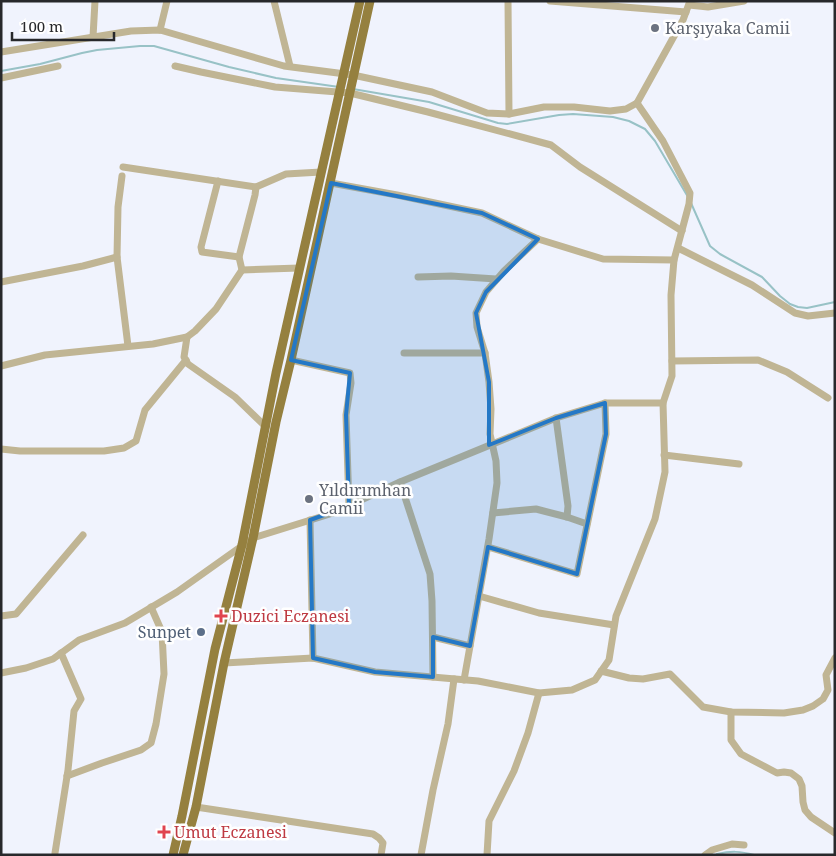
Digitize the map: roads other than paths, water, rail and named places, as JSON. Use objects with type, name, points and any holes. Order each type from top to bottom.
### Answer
[{"type":"main road","points":[[173,855],[215,650],[242,545],[276,373],[360,1]]},
{"type":"main road","points":[[183,855],[196,807],[224,663],[253,538],[276,422],[292,360],[370,1]]},
{"type":"street","points":[[93,37],[95,1]]},
{"type":"street","points":[[160,30],[167,1]]},
{"type":"street","points":[[274,1],[290,66]]},
{"type":"street","points":[[508,1],[509,114]]},
{"type":"street","points":[[550,1],[708,7],[744,1]]},
{"type":"street","points":[[175,66],[276,87],[341,84],[432,92],[487,113],[509,114],[544,107],[574,107],[610,111],[626,109],[637,103],[683,20],[688,6]]},
{"type":"street","points":[[1,52],[131,31],[160,30],[284,66],[290,66],[428,112],[551,145],[580,167],[682,231]]},
{"type":"street","points":[[1,78],[58,66]]},
{"type":"street","points":[[224,663],[313,658],[375,672],[478,681],[539,693],[572,690],[595,680],[609,660],[616,616],[654,519],[665,472],[663,403],[672,376],[674,260],[689,204],[690,192],[663,141],[637,103]]},
{"type":"street","points":[[123,167],[256,186],[286,174],[321,172]]},
{"type":"street","points":[[122,176],[118,207],[117,257],[128,346]]},
{"type":"street","points":[[218,180],[201,247],[202,252],[238,257]]},
{"type":"street","points":[[331,183],[482,213],[538,238],[603,259],[674,260]]},
{"type":"street","points":[[242,270],[238,257],[256,186]]},
{"type":"street","points":[[464,680],[488,547],[497,483],[496,461],[490,434],[489,382],[485,353],[477,327],[476,313],[486,292],[504,270],[538,238]]},
{"type":"street","points":[[678,248],[752,285],[795,313],[808,316],[835,313]]},
{"type":"street","points":[[1,282],[83,266],[117,257]]},
{"type":"street","points":[[242,270],[299,268]]},
{"type":"street","points":[[1,366],[46,355],[153,344],[187,337],[216,309],[242,270]]},
{"type":"street","points":[[418,276],[451,276],[496,280]]},
{"type":"street","points":[[187,337],[184,357],[188,364],[235,397],[266,427]]},
{"type":"street","points":[[404,353],[485,353]]},
{"type":"street","points":[[1,449],[20,451],[104,451],[124,448],[136,441],[145,410],[186,360]]},
{"type":"street","points":[[292,360],[350,373],[351,384],[346,415],[348,506]]},
{"type":"street","points":[[672,361],[758,360],[788,372],[828,398]]},
{"type":"street","points":[[1,673],[26,668],[52,659],[79,640],[125,623],[177,592],[253,538],[333,513],[400,482],[556,418],[605,403],[663,403]]},
{"type":"street","points":[[488,547],[577,574],[606,434],[605,403]]},
{"type":"street","points":[[556,418],[568,506],[567,517]]},
{"type":"street","points":[[664,454],[739,464]]},
{"type":"street","points":[[400,482],[430,574],[433,677]]},
{"type":"street","points":[[493,512],[536,509],[587,524]]},
{"type":"street","points":[[310,520],[313,658]]},
{"type":"street","points":[[1,616],[16,614],[84,534]]},
{"type":"street","points":[[479,596],[539,613],[614,625]]},
{"type":"street","points":[[67,776],[102,762],[141,750],[151,743],[164,674],[162,632],[151,607]]},
{"type":"street","points":[[433,637],[470,646]]},
{"type":"street","points":[[55,853],[67,776],[74,711],[81,698],[61,653]]},
{"type":"street","points":[[601,671],[629,678],[670,674],[703,707],[731,712],[784,713],[803,710],[823,699],[828,690],[826,675],[835,658]]},
{"type":"street","points":[[421,855],[448,724],[454,679]]},
{"type":"street","points":[[487,855],[489,822],[514,771],[528,733],[539,693]]},
{"type":"street","points":[[731,712],[731,740],[741,754],[777,773],[791,773],[799,779],[802,786],[805,810],[835,833]]},
{"type":"street","points":[[196,807],[374,834],[383,844],[381,855]]},
{"type":"street","points":[[705,855],[712,850],[732,844],[744,845]]},
{"type":"waterway","points":[[1,71],[97,50],[154,46],[276,78],[339,87]]},
{"type":"waterway","points":[[353,89],[429,102],[498,123],[507,124],[573,114],[613,117],[629,121],[645,129],[655,141],[688,197]]},
{"type":"waterway","points":[[691,203],[710,246],[720,254],[762,277],[790,304],[807,308],[835,302]]},
{"type":"waterway","points":[[717,854],[736,852],[754,855]]},
{"type":"place","name":"Karşıyaka Camii","points":[[655,28]]},
{"type":"place","name":"Yıldırımhan Camii","points":[[309,499]]},
{"type":"place","name":"Duzici Eczanesi","points":[[221,616]]},
{"type":"place","name":"Sunpet","points":[[201,632]]},
{"type":"place","name":"Umut Eczanesi","points":[[164,832]]}]
